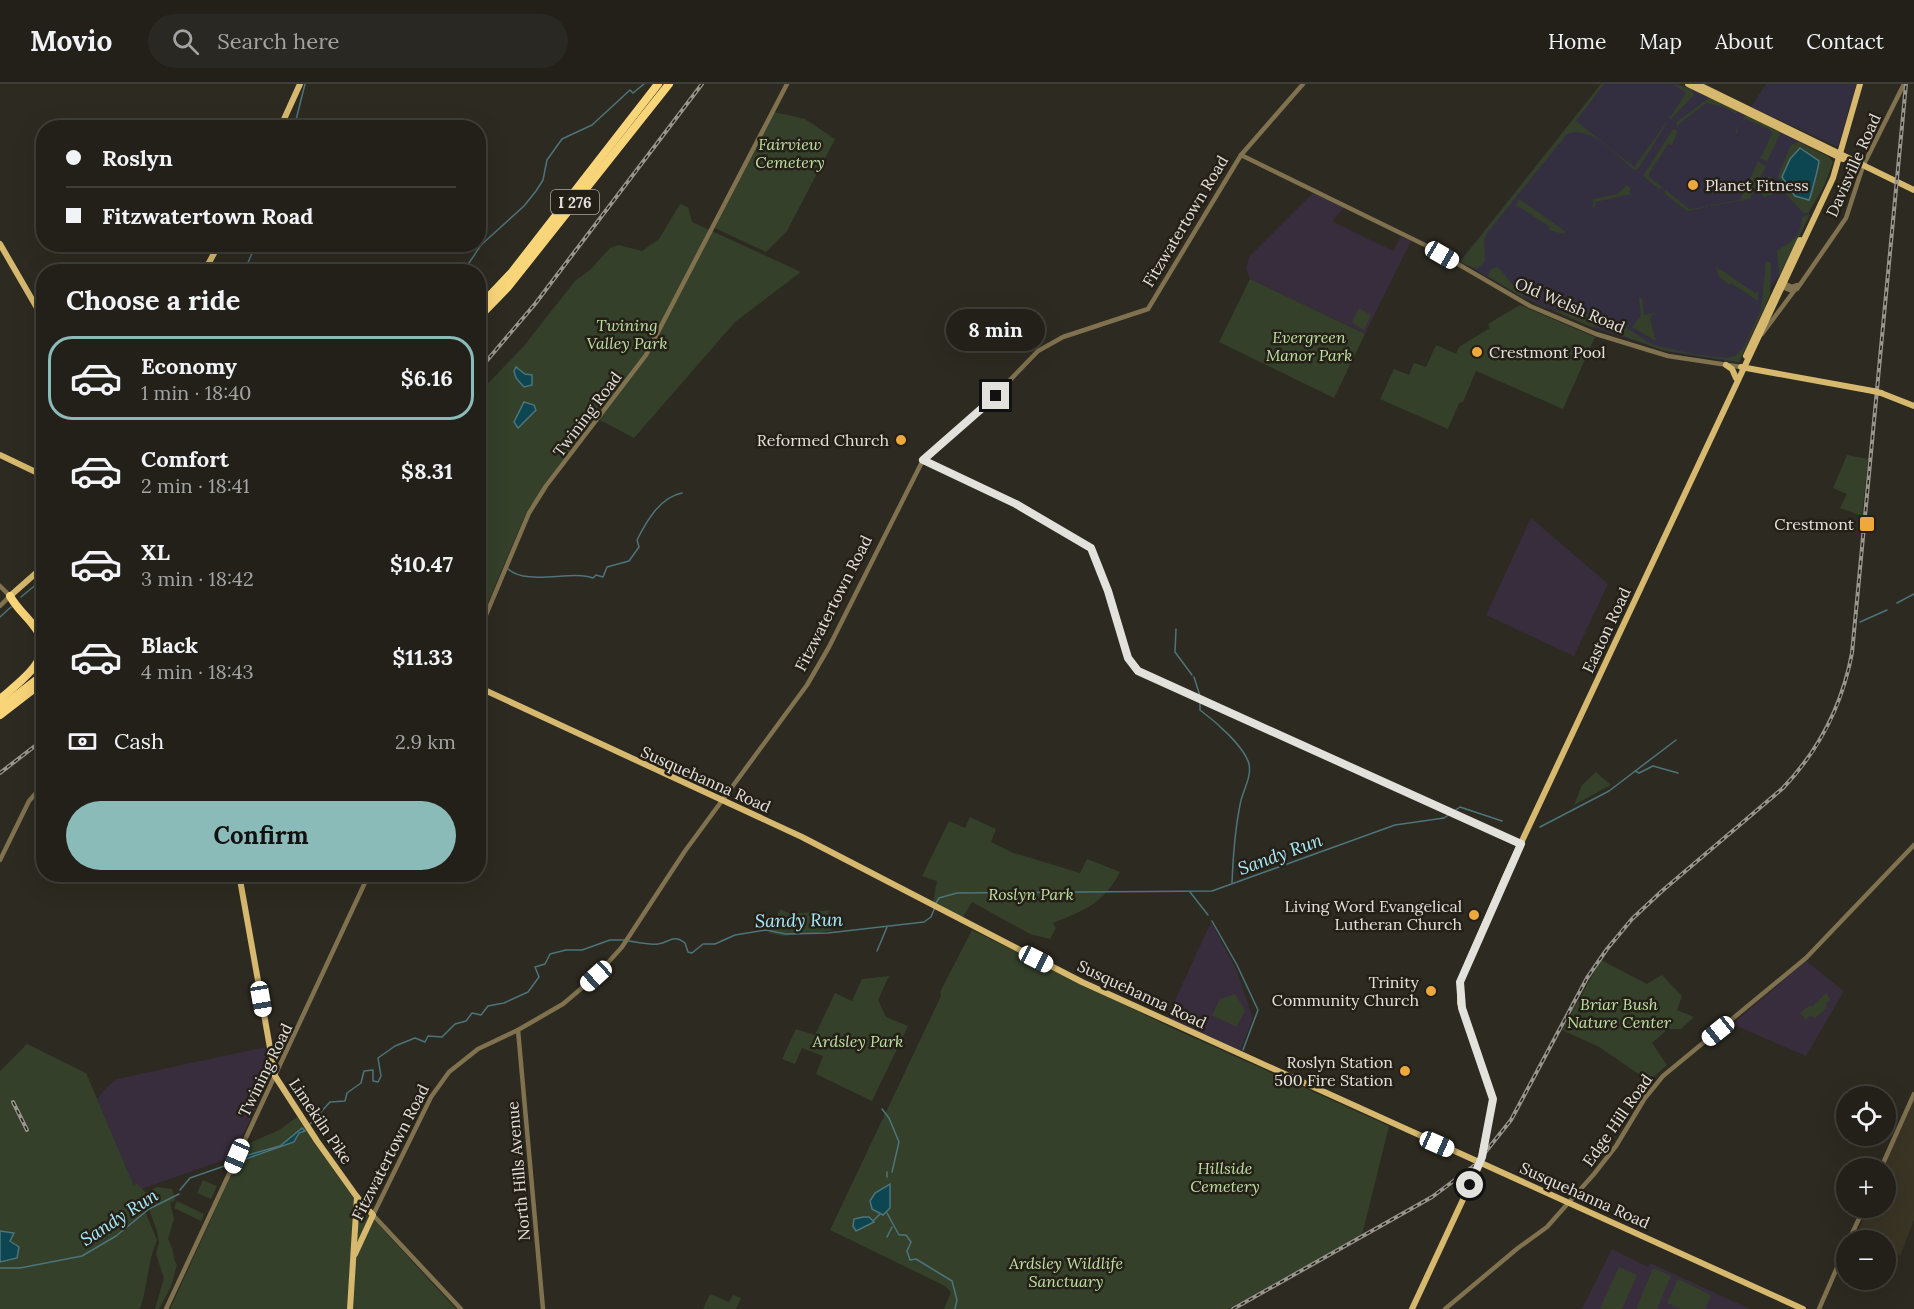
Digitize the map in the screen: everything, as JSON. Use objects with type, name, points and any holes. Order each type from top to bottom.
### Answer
[{"type":"highway","name":"I 276","points":[[486,300],[512,272],[658,84]]},
{"type":"highway","name":"I 276","points":[[486,310],[508,287],[669,84]]},
{"type":"highway","points":[[10,596],[36,620]]},
{"type":"highway","points":[[10,596],[36,628]]},
{"type":"highway","points":[[0,699],[36,665]]},
{"type":"highway","points":[[0,708],[36,680]]},
{"type":"highway","points":[[0,715],[36,687]]},
{"type":"main road","points":[[284,120],[300,84]]},
{"type":"main road","points":[[1688,84],[1914,190]]},
{"type":"main road","points":[[1697,84],[1839,156]]},
{"type":"main road","name":"Easton Road","points":[[1412,1309],[1480,1163],[1493,1099],[1462,1008],[1460,982],[1521,844],[1821,197],[1839,156],[1860,84]]},
{"type":"main road","points":[[0,244],[36,306]]},
{"type":"main road","name":"Easton Road","points":[[1729,399],[1736,378],[1762,334],[1781,284]]},
{"type":"main road","points":[[1726,365],[1732,369],[1736,378]]},
{"type":"main road","name":"Old Welsh Road","points":[[1743,368],[1873,391],[1914,406]]},
{"type":"main road","points":[[0,455],[36,472]]},
{"type":"main road","points":[[10,596],[36,573]]},
{"type":"main road","name":"Susquehanna Road","points":[[486,691],[802,837],[1082,982],[1803,1309]]},
{"type":"main road","name":"Limekiln Pike","points":[[240,882],[275,1076],[357,1197],[373,1215]]},
{"type":"main road","points":[[350,1309],[357,1197]]},
{"type":"main road","name":"Fitzwatertown Road","points":[[355,1254],[373,1215]]},
{"type":"street","name":"Twining Road","points":[[486,615],[529,513],[546,486],[646,355],[787,84]]},
{"type":"street","name":"Fitzwatertown Road","points":[[373,1215],[427,1105],[444,1077],[471,1053],[518,1030],[569,1000],[596,976],[628,939],[685,851],[807,685],[923,460],[984,408],[1038,351],[1063,337],[1148,309],[1241,155],[1303,84]]},
{"type":"street","name":"Davisville Road","points":[[1794,291],[1846,218],[1863,166],[1904,84]]},
{"type":"street","name":"Old Welsh Road","points":[[1241,155],[1427,246],[1530,306],[1632,346],[1668,356],[1743,368]]},
{"type":"street","points":[[1781,284],[1794,288],[1800,283]]},
{"type":"street","points":[[1762,334],[1794,291],[1781,284]]},
{"type":"street","points":[[923,460],[1016,504],[1091,548],[1108,591],[1128,658],[1138,671],[1521,844]]},
{"type":"street","points":[[0,586],[10,596],[0,606]]},
{"type":"street","points":[[0,860],[29,801],[36,793]]},
{"type":"street","name":"Edge Hill Road","points":[[1445,1309],[1518,1248],[1541,1232],[1569,1203],[1616,1146],[1645,1098],[1663,1076],[1806,958],[1914,845]]},
{"type":"street","name":"Twining Road","points":[[166,1309],[365,882]]},
{"type":"street","name":"North Hills Avenue","points":[[518,1030],[543,1309]]},
{"type":"street","points":[[1885,1158],[1914,1094]]},
{"type":"street","points":[[373,1215],[461,1309]]},
{"type":"street","points":[[1820,1309],[1836,1271]]},
{"type":"shaded area","points":[[1601,84],[1680,84],[1777,129],[1831,159],[1824,186],[1809,211],[1810,215],[1781,273],[1771,287],[1766,304],[1739,363],[1670,352],[1591,327],[1522,297],[1460,261]]},
{"type":"shaded area","points":[[1766,84],[1856,84],[1838,147],[1751,107]]},
{"type":"shaded area","points":[[1313,193],[1344,208],[1332,221],[1393,251],[1401,237],[1411,241],[1365,334],[1250,279],[1246,268],[1249,257]]},
{"type":"shaded area","points":[[1531,518],[1608,584],[1574,656],[1486,615]]},
{"type":"shaded area","points":[[1211,922],[1236,969],[1253,1018],[1240,1051],[1167,1018]]},
{"type":"shaded area","points":[[1806,961],[1844,991],[1806,1056],[1732,1024]]},
{"type":"shaded area","points":[[265,1047],[271,1077],[232,1157],[136,1191],[97,1099],[107,1087],[117,1079]]},
{"type":"shaded area","points":[[1914,1099],[1914,1220],[1900,1256],[1896,1254],[1896,1230],[1858,1230],[1864,1218],[1896,1218],[1896,1158],[1887,1158],[1893,1146],[1896,1146],[1896,1139]]},
{"type":"shaded area","points":[[1612,1249],[1648,1267],[1650,1263],[1750,1309],[1582,1309]]},
{"type":"green space","points":[[1601,84],[1604,84],[1576,121],[1634,167],[1666,123],[1664,121],[1667,123],[1638,169],[1634,170],[1594,137],[1576,132],[1567,134],[1487,233],[1484,241],[1485,261],[1477,269],[1460,262]]},
{"type":"green space","points":[[1673,84],[1691,89],[1694,95],[1671,119],[1668,116],[1671,116],[1686,93]]},
{"type":"green space","points":[[1710,97],[1737,110],[1736,114],[1724,107],[1706,103],[1678,125],[1680,128],[1677,126],[1677,122]]},
{"type":"green space","name":"Fairview Cemetery","points":[[774,112],[805,119],[835,139],[787,231],[766,252],[715,228]]},
{"type":"green space","points":[[1746,115],[1777,129],[1780,134],[1767,162],[1758,156],[1761,157],[1772,134],[1770,130],[1746,119],[1743,120]]},
{"type":"green space","points":[[1673,129],[1678,131],[1672,145],[1668,144],[1649,173],[1649,177],[1662,187],[1664,186],[1659,189],[1643,176]]},
{"type":"green space","points":[[1799,142],[1829,157],[1833,162],[1824,186],[1809,212],[1804,214],[1782,189],[1778,176],[1791,145]],"holes":[[[1801,148],[1819,161],[1809,200],[1800,199],[1782,177],[1793,155]]]},
{"type":"green space","points":[[1758,161],[1766,166],[1750,199],[1711,206],[1711,203],[1712,205],[1740,200]]},
{"type":"green space","points":[[1768,176],[1771,177],[1775,193],[1764,197],[1760,192]]},
{"type":"green space","points":[[1627,185],[1631,188],[1629,192],[1631,194],[1595,202],[1596,205],[1593,208],[1593,199],[1617,194]]},
{"type":"green space","points":[[1667,188],[1666,190],[1689,209],[1706,207],[1707,204],[1708,207],[1687,211],[1665,194],[1665,191]]},
{"type":"green space","points":[[1519,199],[1565,231],[1564,234],[1549,230],[1550,227],[1518,206],[1515,208]]},
{"type":"green space","name":"Twining Valley Park","points":[[680,204],[688,207],[692,222],[801,272],[735,322],[634,438],[596,418],[527,511],[486,607],[486,386],[523,347],[575,281],[590,270],[610,248],[619,245],[642,251],[659,239]]},
{"type":"green space","points":[[1810,214],[1779,275],[1777,250],[1795,238],[1802,223],[1802,217]]},
{"type":"green space","points":[[1766,261],[1771,263],[1770,295],[1739,362],[1662,350],[1608,330],[1610,322],[1614,320],[1653,345],[1693,354],[1726,358],[1735,356],[1744,347],[1761,310]]},
{"type":"green space","points":[[1716,265],[1718,269],[1755,293],[1758,291],[1758,301],[1731,283],[1729,285],[1718,275]]},
{"type":"green space","points":[[1497,267],[1527,299],[1488,276],[1491,269]]},
{"type":"green space","name":"Evergreen Manor Park","points":[[1250,279],[1365,334],[1334,398],[1219,342]]},
{"type":"green space","points":[[1639,298],[1642,298],[1644,315],[1659,312],[1652,315],[1650,319],[1656,341],[1632,327],[1641,316]]},
{"type":"green space","points":[[1520,305],[1595,337],[1563,409],[1476,371],[1448,429],[1380,399],[1394,369],[1409,375],[1414,363],[1426,367],[1436,345],[1456,354],[1459,347],[1490,328],[1488,324]]},
{"type":"green space","points":[[1359,308],[1371,315],[1364,330],[1352,323]]},
{"type":"green space","points":[[1550,309],[1578,315],[1599,314],[1602,319],[1597,326],[1591,327]]},
{"type":"green space","points":[[1847,455],[1868,459],[1862,516],[1840,508],[1847,494],[1833,488]]},
{"type":"green space","points":[[1596,772],[1611,785],[1574,805],[1582,785]]},
{"type":"green space","name":"Roslyn Park","points":[[970,817],[996,829],[991,842],[1011,852],[1080,873],[1087,859],[1120,872],[1100,899],[1075,914],[1053,923],[1056,928],[1050,939],[1030,934],[972,902],[963,917],[933,902],[937,881],[922,876],[949,821],[965,828]]},
{"type":"green space","points":[[780,909],[791,914],[830,910],[826,920],[832,931],[783,936],[769,933]]},
{"type":"green space","name":"Hillside Cemetery","points":[[972,930],[1170,1027],[1389,1126],[1362,1235],[1228,1309],[944,1309],[951,1292],[945,1286],[830,1230],[941,996],[940,992]]},
{"type":"green space","name":"Briar Bush Nature Center","points":[[1601,960],[1647,984],[1662,975],[1682,996],[1677,1010],[1694,1017],[1681,1029],[1668,1029],[1652,1043],[1667,1065],[1649,1081],[1599,1047],[1562,1030]]},
{"type":"green space","name":"Ardsley Park","points":[[889,976],[878,1000],[886,1017],[908,1026],[872,1101],[816,1074],[823,1056],[802,1048],[795,1064],[782,1059],[796,1029],[815,1035],[835,993],[852,1001],[862,979]]},
{"type":"green space","points":[[1826,993],[1831,1000],[1826,1003],[1827,1008],[1815,1018],[1810,1016],[1806,1020],[1800,1013],[1810,1005],[1812,1007]]},
{"type":"green space","points":[[1235,994],[1245,1010],[1237,1027],[1212,1015],[1220,999]]},
{"type":"green space","points":[[27,1044],[86,1073],[134,1186],[136,1183],[146,1193],[157,1187],[172,1189],[175,1200],[170,1203],[174,1219],[168,1239],[177,1265],[171,1287],[159,1309],[155,1309],[164,1278],[156,1254],[159,1243],[157,1231],[146,1201],[139,1197],[157,1240],[140,1309],[0,1309],[0,1071]]},
{"type":"green space","points":[[297,1117],[376,1222],[456,1309],[170,1309],[245,1145],[279,1130]]},
{"type":"green space","points":[[203,1180],[217,1186],[211,1199],[197,1193]]},
{"type":"green space","points":[[177,1201],[204,1214],[201,1221],[174,1208]]},
{"type":"green space","points":[[1619,1267],[1637,1275],[1622,1309],[1600,1308]]},
{"type":"green space","points":[[1653,1268],[1671,1276],[1657,1309],[1636,1309]]},
{"type":"green space","points":[[1678,1279],[1711,1295],[1705,1309],[1681,1309],[1667,1303]]},
{"type":"green space","points":[[710,1294],[729,1302],[733,1295],[741,1298],[736,1309],[703,1309]]},
{"type":"water","points":[[1800,148],[1819,161],[1809,200],[1795,196],[1782,177],[1790,159]]},
{"type":"water","points":[[516,367],[525,374],[532,375],[532,385],[524,387],[516,378],[514,371]]},
{"type":"water","points":[[524,402],[534,405],[536,410],[518,428],[514,422]]},
{"type":"water","points":[[302,1128],[305,1131],[299,1133],[294,1142],[237,1162],[241,1157],[280,1146]]},
{"type":"water","points":[[890,1184],[890,1208],[883,1215],[872,1209],[870,1201],[875,1193]]},
{"type":"water","points":[[869,1217],[874,1222],[856,1231],[853,1226],[854,1219]]},
{"type":"water","points":[[0,1231],[14,1233],[10,1241],[19,1247],[17,1258],[0,1262]]},
{"type":"waterway","points":[[296,120],[305,84]]},
{"type":"waterway","points":[[486,240],[524,206],[536,191],[543,180],[547,160],[562,139],[592,125],[630,90],[633,93],[644,84]]},
{"type":"waterway","points":[[247,264],[253,252]]},
{"type":"waterway","points":[[468,264],[476,252]]},
{"type":"waterway","points":[[508,569],[516,574],[537,577],[584,576],[593,578],[596,575],[603,577],[607,567],[629,561],[639,547],[637,540],[649,518],[660,505],[674,495],[682,493]]},
{"type":"waterway","points":[[21,597],[36,585]]},
{"type":"waterway","points":[[1897,603],[1914,594]]},
{"type":"waterway","points":[[0,617],[11,607]]},
{"type":"waterway","points":[[1860,622],[1887,610]]},
{"type":"waterway","points":[[1176,629],[1175,652],[1192,675]]},
{"type":"waterway","points":[[1194,677],[1200,696]]},
{"type":"waterway","points":[[1200,701],[1200,710],[1235,742],[1246,757],[1250,769],[1237,824],[1232,883]]},
{"type":"waterway","name":"Sandy Run","points":[[1540,827],[1609,791],[1676,740]]},
{"type":"waterway","points":[[1635,771],[1639,773],[1653,766],[1678,773]]},
{"type":"waterway","name":"Sandy Run","points":[[936,903],[939,898],[957,893],[1212,891],[1395,825],[1444,818],[1460,807],[1502,821]]},
{"type":"waterway","points":[[1190,892],[1208,915]]},
{"type":"waterway","name":"Sandy Run","points":[[629,941],[656,944],[677,939],[685,943],[688,952],[692,953],[703,944],[715,944],[735,935],[766,930],[786,934],[828,933],[924,922],[931,917],[935,907]]},
{"type":"waterway","points":[[1212,921],[1237,965],[1258,1010],[1243,1050]]},
{"type":"waterway","points":[[877,951],[887,927]]},
{"type":"waterway","name":"Sandy Run","points":[[310,1124],[330,1102],[345,1101],[347,1093],[361,1083],[364,1071],[373,1070],[373,1081],[378,1082],[381,1076],[378,1058],[395,1046],[415,1038],[425,1042],[428,1036],[442,1037],[455,1024],[466,1021],[472,1013],[481,1015],[488,1006],[504,1003],[528,992],[539,977],[535,967],[545,964],[550,954],[566,950],[582,950],[610,940],[624,940]]},
{"type":"waterway","points":[[882,1109],[889,1118],[899,1142],[892,1172]]},
{"type":"waterway","name":"Sandy Run","points":[[180,1190],[190,1178],[233,1163]]},
{"type":"waterway","points":[[887,1172],[887,1177]]},
{"type":"waterway","name":"Sandy Run","points":[[0,1268],[20,1268],[82,1256],[116,1236],[149,1209],[179,1194]]},
{"type":"waterway","points":[[887,1213],[899,1235],[906,1235],[911,1242],[907,1251],[910,1260],[916,1259],[952,1281],[957,1300],[955,1309]]},
{"type":"waterway","points":[[873,1221],[880,1214]]},
{"type":"waterway","points":[[887,1237],[892,1227]]},
{"type":"railway","points":[[486,362],[535,304],[702,84]]},
{"type":"railway","points":[[1233,1309],[1432,1197],[1475,1165],[1511,1120],[1587,978],[1607,949],[1632,919],[1662,891],[1783,788],[1808,758],[1828,726],[1842,691],[1852,653],[1906,84]]},
{"type":"railway","points":[[0,773],[36,745]]},
{"type":"railway","points":[[13,1102],[27,1130]]},
{"type":"place","name":"Planet Fitness","points":[[1693,185]]},
{"type":"place","name":"Crestmont Pool","points":[[1477,352]]},
{"type":"place","name":"Reformed Church","points":[[901,440]]},
{"type":"place","name":"Crestmont","points":[[1867,524]]},
{"type":"place","name":"Living Word Evangelical Lutheran Church","points":[[1474,915]]},
{"type":"place","name":"Trinity Community Church","points":[[1431,991]]},
{"type":"place","name":"Roslyn Station 500 Fire Station","points":[[1405,1071]]},
{"type":"route","points":[[996,396],[923,460],[1016,504],[1091,548],[1108,591],[1128,658],[1138,671],[1521,844],[1460,982],[1459,997],[1462,1008],[1493,1099],[1482,1157],[1470,1185]]},
{"type":"park label","name":"Ardsley Wildlife Sanctuary","points":[[1066,1272]]}]
